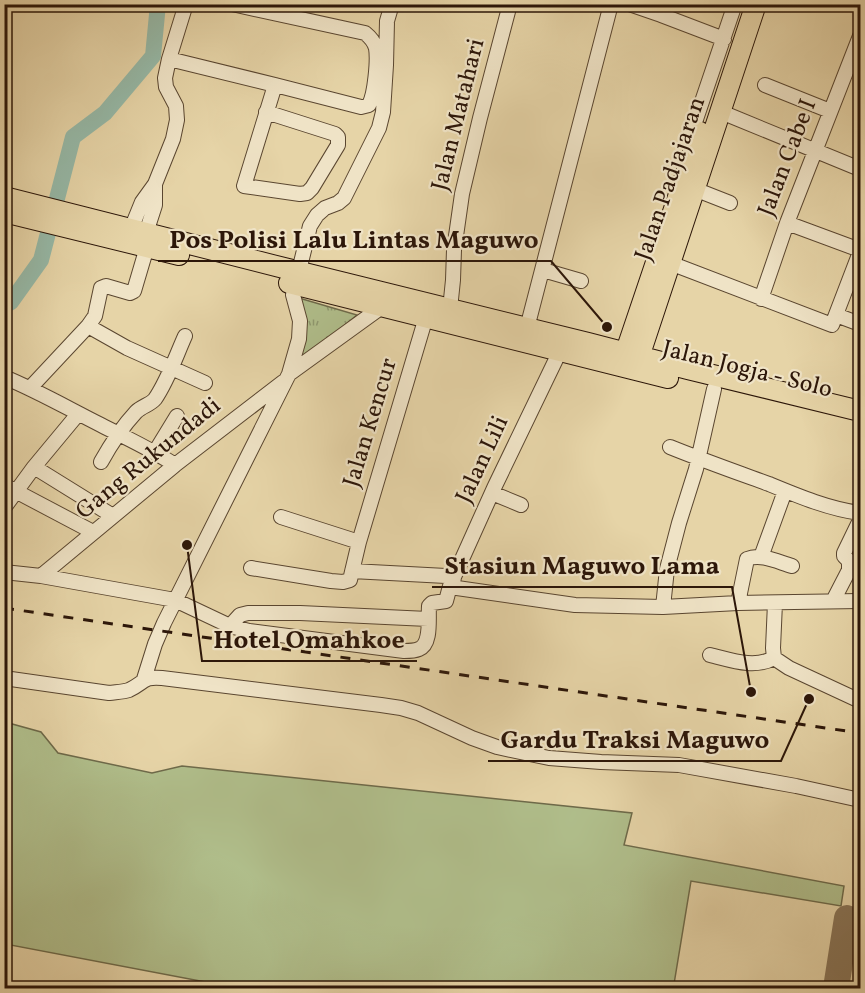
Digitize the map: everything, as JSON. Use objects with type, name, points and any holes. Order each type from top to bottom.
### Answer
[{"type":"highway","name":"Jalan Padjajaran","points":[[690,198],[743,4]]},
{"type":"highway","name":"Jalan Padjajaran","points":[[630,361],[677,221],[690,198],[756,4]]},
{"type":"highway","points":[[4,197],[34,211],[141,236],[384,300],[450,309],[588,343],[630,361]]},
{"type":"highway","points":[[4,212],[34,211]]},
{"type":"highway","name":"Jalan Padjajaran","points":[[645,316],[670,263],[677,221]]},
{"type":"highway","points":[[384,300],[426,317],[560,351],[630,361]]},
{"type":"highway","points":[[588,343],[618,336],[645,316],[658,344],[669,358],[683,368]]},
{"type":"highway","name":"Jalan Jogja - Solo","points":[[630,361],[683,368],[861,411]]},
{"type":"highway","name":"Jalan Jogja - Solo","points":[[630,361],[714,389],[861,423]]},
{"type":"street","points":[[30,388],[88,326],[95,316],[103,286],[134,291],[141,236],[142,202],[155,184],[177,120],[176,106],[166,87],[165,78],[186,4]]},
{"type":"street","points":[[169,59],[361,107],[369,105],[376,67],[376,48],[374,42],[365,33],[231,4]]},
{"type":"street","points":[[144,679],[155,644],[175,600],[288,377],[299,339],[300,321],[293,300],[310,226],[317,214],[325,208],[338,204],[344,198],[379,128],[383,112],[387,21],[392,4]]},
{"type":"street","name":"Jalan Matahari","points":[[450,309],[454,250],[462,194],[510,4]]},
{"type":"street","points":[[527,328],[611,4]]},
{"type":"street","points":[[629,4],[663,10],[724,39]]},
{"type":"street","points":[[730,203],[690,198],[676,182],[735,4]]},
{"type":"street","points":[[690,198],[726,114],[763,4]]},
{"type":"street","name":"Jalan Cabe I","points":[[761,298],[787,223],[861,36]]},
{"type":"street","points":[[266,112],[335,134],[338,137],[338,145],[307,193],[244,186],[266,112],[275,84]]},
{"type":"street","points":[[765,85],[830,111]]},
{"type":"street","points":[[726,114],[861,169]]},
{"type":"street","points":[[670,263],[832,325],[861,251],[787,223]]},
{"type":"street","points":[[543,270],[581,281]]},
{"type":"street","name":"Gang Rukundadi","points":[[41,576],[175,465],[384,300]]},
{"type":"street","points":[[836,315],[861,324]]},
{"type":"street","name":"Jalan Kencur","points":[[352,571],[426,317]]},
{"type":"street","points":[[88,326],[127,348],[205,383]]},
{"type":"street","points":[[101,462],[117,434],[141,407],[153,401],[172,368],[185,336]]},
{"type":"street","name":"Jalan Lili","points":[[452,582],[560,351]]},
{"type":"street","points":[[4,377],[155,452],[175,465]]},
{"type":"street","points":[[663,607],[667,570],[698,459],[714,389]]},
{"type":"street","points":[[4,508],[11,488],[34,466],[78,414]]},
{"type":"street","points":[[155,452],[177,416]]},
{"type":"street","points":[[670,447],[841,511],[860,513]]},
{"type":"street","points":[[34,466],[113,516]]},
{"type":"street","points":[[11,488],[93,532]]},
{"type":"street","points":[[761,557],[784,491]]},
{"type":"street","points":[[492,493],[521,505]]},
{"type":"street","points":[[281,517],[359,542]]},
{"type":"street","points":[[832,601],[849,570],[849,561],[844,553],[861,520]]},
{"type":"street","points":[[738,603],[747,559],[761,557],[792,566]]},
{"type":"street","points":[[251,568],[343,582],[350,580],[352,571],[452,582],[575,604],[663,607],[861,601]]},
{"type":"street","points":[[4,572],[41,576],[175,600],[230,626],[249,631],[404,651],[415,651],[422,648],[428,638],[430,604],[446,601],[452,582]]},
{"type":"street","points":[[774,658],[775,603]]},
{"type":"street","points":[[230,626],[240,615],[248,613],[428,619]]},
{"type":"street","points":[[710,655],[755,664],[774,658]]},
{"type":"street","points":[[774,658],[789,668],[861,701]]},
{"type":"street","points":[[4,678],[109,693],[132,689],[144,679],[154,677],[381,705],[418,713],[472,738],[521,753],[578,761],[679,765],[785,783],[861,800]]},
{"type":"green space","points":[[299,298],[357,315],[300,362]]},
{"type":"green space","points":[[5,722],[41,732],[58,753],[152,773],[182,766],[632,813],[624,845],[844,886],[841,906],[691,881],[674,984],[702,988],[237,988],[5,944]]},
{"type":"waterway","points":[[4,306],[11,302],[41,260],[73,137],[105,113],[153,56],[158,4]]},
{"type":"taxiway","points":[[836,988],[847,918]]},
{"type":"railway","points":[[4,608],[860,733]]},
{"type":"place","name":"Pos Polisi Lalu Lintas Maguwo","points":[[607,327]]},
{"type":"place","name":"Hotel Omahkoe","points":[[187,545]]},
{"type":"place","name":"Stasiun Maguwo Lama","points":[[751,692]]},
{"type":"place","name":"Gardu Traksi Maguwo","points":[[809,699]]}]
